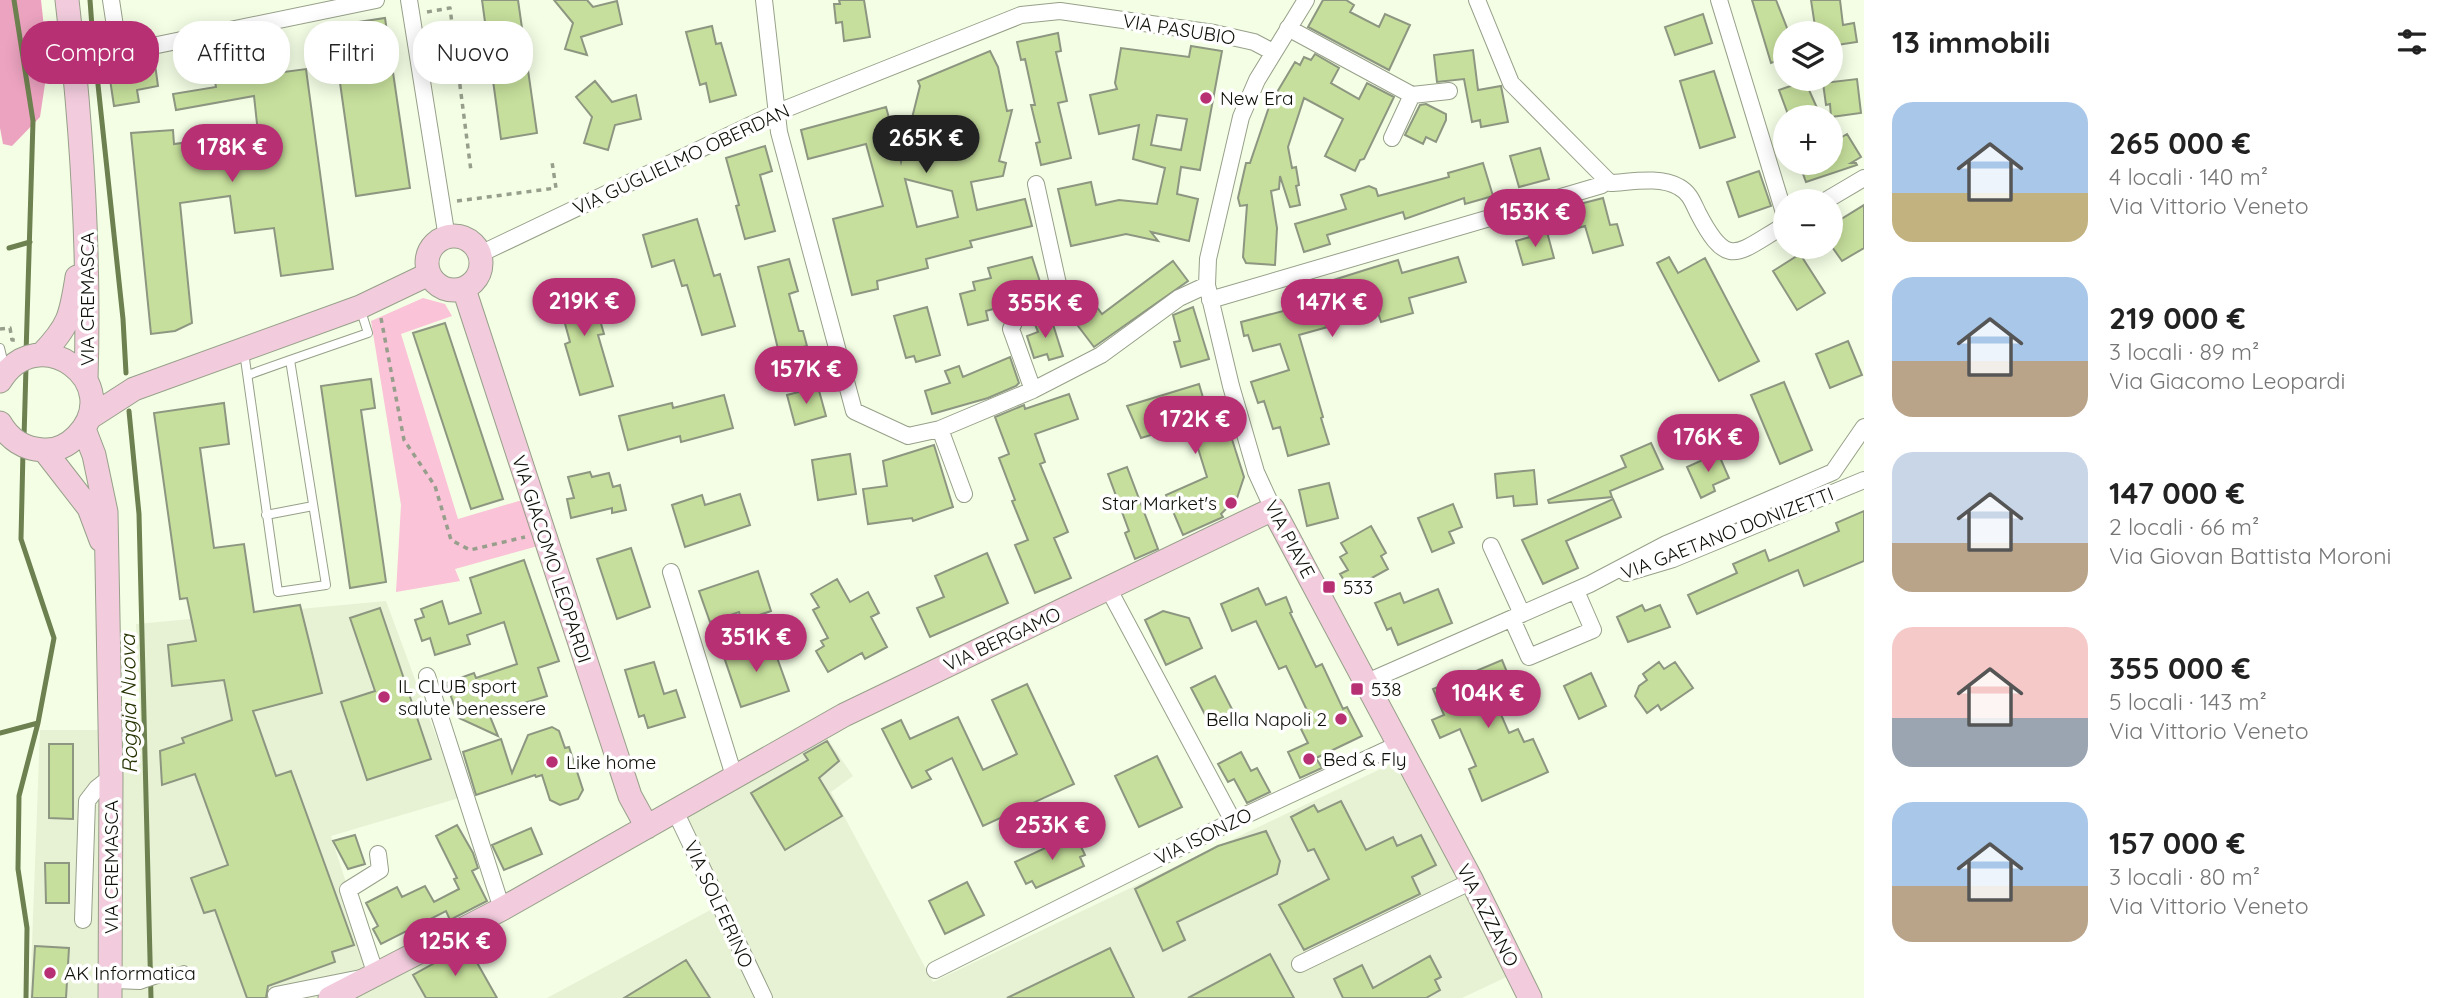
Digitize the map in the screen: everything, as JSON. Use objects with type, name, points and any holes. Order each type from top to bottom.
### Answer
[{"type":"street","name":"VIA CREMASCA","points":[[67,0],[87,219],[87,423],[106,512],[111,777],[110,991]]},
{"type":"street","points":[[111,0],[111,54],[376,0]]},
{"type":"street","points":[[765,0],[779,132],[854,411],[908,436],[940,429],[1033,390],[1101,355],[1179,298],[1209,293],[1606,184],[1662,181],[1683,189],[1690,196],[1712,240],[1720,249],[1729,252],[1749,247],[1773,232]]},
{"type":"street","name":"VIA PIAVE","points":[[1306,0],[1257,79],[1241,117],[1210,246],[1209,293],[1256,472],[1273,509],[1446,832]]},
{"type":"street","points":[[1477,0],[1511,83],[1606,184]]},
{"type":"street","points":[[1719,0],[1777,189]]},
{"type":"street","points":[[414,7],[447,238]]},
{"type":"street","name":"VIA PASUBIO","points":[[884,70],[1021,15],[1060,11],[1236,36],[1273,52]]},
{"type":"street","points":[[1288,27],[1412,95],[1449,91]]},
{"type":"street","name":"VIA GUGLIELMO OBERDAN","points":[[480,254],[778,112],[884,70]]},
{"type":"street","points":[[1392,138],[1412,95]]},
{"type":"street","points":[[1843,190],[1864,178]]},
{"type":"street","points":[[1033,390],[1011,329],[1016,318],[1053,302],[1060,293],[1036,184]]},
{"type":"street","name":"VIA CREMASCA","points":[[15,358],[64,331],[73,306],[87,219]]},
{"type":"street","points":[[456,236],[468,240],[480,254],[482,263],[478,277],[464,289],[456,291],[444,288],[429,274],[427,265],[430,252],[435,244],[447,238],[456,236]]},
{"type":"street","points":[[29,447],[63,446],[87,423],[134,389],[369,302],[429,274]]},
{"type":"street","name":"VIA GIACOMO LEOPARDI","points":[[464,289],[630,796],[647,827]]},
{"type":"street","name":"VIA CREMASCA","points":[[15,358],[66,360],[89,387]]},
{"type":"street","points":[[89,387],[134,389]]},
{"type":"street","name":"VIA CREMASCA","points":[[0,423],[29,447],[89,509],[105,550]]},
{"type":"street","name":"VIA GAETANO DONIZETTI","points":[[1367,682],[1583,588],[1666,544],[1833,472],[1864,427]]},
{"type":"street","points":[[940,429],[964,494]]},
{"type":"street","name":"VIA GAETANO DONIZETTI","points":[[1583,588],[1673,559],[1864,480]]},
{"type":"street","name":"VIA BERGAMO","points":[[330,998],[502,909],[844,715],[1273,509]]},
{"type":"street","points":[[1491,546],[1529,657],[1593,630],[1583,588]]},
{"type":"street","points":[[671,572],[734,776]]},
{"type":"street","points":[[1108,588],[1233,821]]},
{"type":"street","points":[[427,676],[502,909]]},
{"type":"street","name":"VIA ISONZO","points":[[934,970],[1233,821],[1399,744]]},
{"type":"street","name":"VIA CREMASCA","points":[[83,920],[87,801],[97,788],[111,777]]},
{"type":"street","name":"VIA SOLFERINO","points":[[675,811],[764,998]]},
{"type":"street","name":"VIA AZZANO","points":[[1446,832],[1530,998]]},
{"type":"street","points":[[376,975],[348,890],[380,870],[378,854]]},
{"type":"street","points":[[1300,964],[1472,881]]},
{"type":"street","name":"VIA BERGAMO","points":[[276,995],[376,975]]},
{"type":"lane","points":[[248,375],[368,333],[369,302]]},
{"type":"lane","points":[[244,349],[278,592],[326,585],[290,360]]},
{"type":"lane","points":[[266,515],[313,506]]},
{"type":"lane","points":[[110,991],[156,981],[184,970]]},
{"type":"path","points":[[414,7],[450,8],[471,171]]},
{"type":"path","points":[[441,203],[556,188],[552,162]]},
{"type":"path","points":[[369,302],[404,440],[435,486],[451,540],[470,550],[544,533]]},
{"type":"path","points":[[0,329],[10,328],[15,358]]},
{"type":"shaded area","points":[[0,0],[41,0],[43,21],[21,21],[21,84],[45,84],[40,117],[12,146],[3,144],[0,128]]},
{"type":"shaded area","points":[[423,298],[445,304],[452,316],[401,334],[458,519],[522,500],[538,546],[455,569],[460,581],[396,592],[401,505],[371,321]]},
{"type":"shaded area","points":[[386,601],[459,798],[331,836],[376,975],[458,927],[498,998],[30,998],[40,730],[141,730],[136,624]]},
{"type":"shaded area","points":[[822,731],[853,776],[831,792],[933,982],[1393,763],[1515,973],[1462,998],[547,998],[714,908],[666,812]]},
{"type":"building","points":[[482,0],[518,0],[521,21],[485,21]]},
{"type":"building","points":[[554,0],[587,0],[593,7],[617,1],[622,24],[581,37],[587,55],[565,49],[573,23]]},
{"type":"building","points":[[839,0],[864,0],[870,37],[844,41],[842,22],[836,23],[834,4],[840,4]]},
{"type":"building","points":[[1323,0],[1346,0],[1354,5],[1350,12],[1379,27],[1385,14],[1410,25],[1389,70],[1308,27]]},
{"type":"building","points":[[1752,0],[1776,0],[1784,21],[1773,21],[1771,63]]},
{"type":"building","points":[[1811,0],[1840,0],[1843,21],[1814,21]]},
{"type":"building","points":[[1703,14],[1712,43],[1675,55],[1665,27]]},
{"type":"building","points":[[1854,23],[1857,42],[1843,44],[1843,25]]},
{"type":"building","points":[[712,26],[716,44],[721,43],[736,95],[710,102],[706,83],[700,85],[686,32]]},
{"type":"building","points":[[1058,33],[1061,51],[1056,52],[1067,101],[1058,103],[1071,158],[1041,165],[1036,143],[1040,142],[1031,105],[1035,105],[1025,59],[1021,60],[1017,42]]},
{"type":"building","points":[[1191,46],[1222,51],[1200,170],[1181,167],[1177,194],[1198,199],[1189,241],[1151,232],[1158,241],[1126,234],[1071,246],[1058,189],[1091,182],[1096,205],[1119,200],[1157,204],[1165,168],[1133,159],[1139,125],[1099,134],[1090,95],[1117,89],[1115,83],[1121,48],[1189,57]],"holes":[[[1157,115],[1187,119],[1181,150],[1151,145]]]},
{"type":"building","points":[[1473,50],[1478,90],[1501,86],[1508,122],[1481,127],[1480,120],[1472,122],[1464,79],[1437,82],[1434,55]]},
{"type":"building","points":[[990,51],[998,67],[1007,111],[1012,110],[999,161],[1006,163],[1003,176],[971,182],[977,210],[1025,199],[1032,226],[970,241],[972,247],[926,259],[928,268],[877,281],[878,289],[852,295],[833,219],[883,206],[866,144],[808,159],[801,130],[886,107],[901,162],[920,86],[918,81]],"holes":[[[905,179],[952,191],[958,217],[917,227]]]},
{"type":"building","points":[[1315,54],[1339,68],[1331,83],[1359,99],[1367,83],[1394,97],[1364,159],[1360,160],[1355,171],[1325,156],[1343,119],[1304,98],[1288,147],[1292,168],[1296,167],[1300,205],[1290,207],[1280,176],[1279,189],[1271,191],[1277,228],[1275,265],[1246,263],[1243,257],[1247,205],[1240,206],[1238,198],[1246,163],[1250,163],[1270,104],[1295,62],[1300,65],[1304,57],[1311,60]]},
{"type":"building","points":[[304,69],[304,84],[308,84],[333,269],[281,276],[274,228],[235,233],[230,196],[180,203],[192,323],[175,331],[151,334],[131,133],[173,130],[174,144],[258,133],[254,96],[176,110],[173,94],[216,87],[215,84],[290,84],[290,71]]},
{"type":"building","points":[[1714,71],[1735,137],[1700,148],[1680,81]]},
{"type":"building","points":[[1857,79],[1861,113],[1843,115],[1843,105],[1826,105],[1824,91],[1843,91],[1843,81]]},
{"type":"building","points":[[595,81],[612,102],[636,95],[641,119],[615,125],[608,150],[584,143],[592,117],[576,97]]},
{"type":"building","points":[[111,84],[158,84],[137,90],[139,102],[114,106]]},
{"type":"building","points":[[340,84],[395,84],[410,188],[356,196]]},
{"type":"building","points":[[493,84],[530,84],[537,133],[501,139]]},
{"type":"building","points":[[1779,91],[1809,91],[1816,105],[1785,105]]},
{"type":"building","points":[[1426,104],[1446,114],[1446,120],[1436,142],[1426,137],[1423,144],[1405,135],[1420,105]]},
{"type":"building","points":[[1847,134],[1861,157],[1851,163],[1857,165],[1843,170],[1843,136]]},
{"type":"building","points":[[765,146],[772,171],[760,175],[775,231],[745,239],[726,158]]},
{"type":"building","points":[[1540,148],[1549,179],[1519,187],[1510,156]]},
{"type":"building","points":[[1483,163],[1493,196],[1465,204],[1464,198],[1405,219],[1403,212],[1327,235],[1330,244],[1304,252],[1295,224],[1346,209],[1341,195],[1369,186],[1376,189],[1378,196],[1449,177],[1448,173]]},
{"type":"building","points":[[1759,171],[1771,206],[1739,217],[1727,182]]},
{"type":"building","points":[[1803,175],[1827,175],[1806,182]]},
{"type":"building","points":[[1603,198],[1610,225],[1617,224],[1623,245],[1593,253],[1585,226],[1578,228],[1572,206]]},
{"type":"building","points":[[1864,205],[1864,248],[1842,261],[1841,259],[1843,259],[1843,218]]},
{"type":"building","points":[[697,219],[714,276],[720,274],[735,326],[702,335],[687,285],[682,286],[674,260],[652,267],[643,235]]},
{"type":"building","points":[[1547,232],[1554,258],[1523,265],[1516,241]]},
{"type":"building","points":[[1032,257],[1042,288],[995,299],[997,308],[986,311],[988,320],[968,325],[960,294],[975,290],[973,282],[991,278],[988,268]]},
{"type":"building","points":[[1458,257],[1466,282],[1409,298],[1413,313],[1381,322],[1378,313],[1299,335],[1329,444],[1288,456],[1280,427],[1273,429],[1264,401],[1258,403],[1251,382],[1289,370],[1280,344],[1253,351],[1248,335],[1244,336],[1241,322],[1329,299],[1324,283],[1398,260],[1402,273]]},
{"type":"building","points":[[1669,257],[1678,273],[1705,258],[1759,361],[1719,381],[1657,263]]},
{"type":"building","points":[[789,259],[798,291],[789,294],[799,331],[803,331],[807,346],[779,353],[758,267]]},
{"type":"building","points":[[1792,259],[1803,259],[1825,293],[1797,310],[1773,271]]},
{"type":"building","points":[[1173,261],[1188,281],[1094,347],[1072,318],[1093,302],[1102,314]]},
{"type":"building","points":[[589,282],[604,334],[598,335],[613,386],[580,395],[565,344],[570,342],[556,291]]},
{"type":"building","points":[[927,307],[940,355],[916,362],[914,356],[906,358],[894,316]]},
{"type":"building","points":[[1193,307],[1209,359],[1181,367],[1174,342],[1180,341],[1173,315]]},
{"type":"building","points":[[1050,315],[1063,356],[1049,360],[1047,354],[1034,358],[1027,336],[1038,332],[1034,322]]},
{"type":"building","points":[[445,323],[503,499],[471,509],[413,333]]},
{"type":"building","points":[[1848,341],[1862,375],[1830,388],[1816,354]]},
{"type":"building","points":[[1010,357],[1019,383],[1016,386],[988,398],[932,414],[925,391],[950,383],[945,371],[959,366],[963,377]]},
{"type":"building","points":[[371,379],[375,408],[361,410],[386,582],[350,588],[321,386]]},
{"type":"building","points":[[1784,382],[1812,450],[1780,464],[1751,395]]},
{"type":"building","points":[[1199,384],[1214,435],[1229,430],[1244,477],[1237,498],[1221,514],[1223,517],[1183,535],[1166,495],[1207,477],[1190,423],[1141,438],[1127,406]]},
{"type":"building","points":[[818,387],[826,416],[795,425],[787,395]]},
{"type":"building","points":[[1069,394],[1078,419],[1035,434],[1045,462],[1040,464],[1068,532],[1054,538],[1071,578],[1035,593],[1015,545],[1028,540],[999,458],[1009,454],[995,417],[1024,405],[1025,409]]},
{"type":"building","points":[[724,395],[733,428],[681,442],[680,436],[628,450],[619,416],[672,403],[673,408]]},
{"type":"building","points":[[224,403],[229,444],[200,448],[214,548],[244,544],[254,612],[300,605],[322,693],[253,711],[276,776],[291,771],[354,945],[332,952],[335,962],[268,986],[266,998],[247,998],[215,910],[204,913],[191,878],[228,865],[195,774],[162,785],[160,751],[184,743],[182,738],[232,720],[224,680],[172,686],[168,645],[196,641],[187,598],[180,599],[154,413]]},
{"type":"building","points":[[1651,443],[1663,469],[1610,491],[1612,497],[1549,503],[1548,500],[1626,467],[1621,456]]},
{"type":"building","points":[[934,445],[953,507],[913,521],[912,518],[868,524],[863,489],[887,486],[883,461]]},
{"type":"building","points":[[1718,453],[1729,478],[1713,485],[1715,491],[1701,498],[1687,467]]},
{"type":"building","points":[[850,454],[856,494],[818,500],[812,460]]},
{"type":"building","points":[[1127,467],[1158,549],[1135,559],[1125,533],[1129,531],[1108,474]]},
{"type":"building","points":[[1534,470],[1537,504],[1514,506],[1513,496],[1497,498],[1495,474]]},
{"type":"building","points":[[590,472],[592,477],[609,473],[613,487],[620,485],[626,510],[612,513],[612,508],[571,518],[567,499],[574,498],[568,477]]},
{"type":"building","points":[[1329,483],[1338,518],[1307,526],[1299,490]]},
{"type":"building","points":[[740,494],[750,525],[685,547],[672,505],[702,495],[705,505]]},
{"type":"building","points":[[1613,499],[1621,517],[1566,541],[1578,568],[1543,584],[1522,540]]},
{"type":"building","points":[[1453,504],[1462,527],[1449,532],[1454,543],[1432,552],[1418,518]]},
{"type":"building","points":[[1864,511],[1864,561],[1804,586],[1798,570],[1697,614],[1688,595],[1737,573],[1733,564],[1765,550],[1769,561],[1839,531],[1836,523]]},
{"type":"building","points":[[1371,526],[1386,553],[1381,556],[1388,569],[1350,590],[1340,574],[1348,570],[1340,557],[1347,553],[1341,543]]},
{"type":"building","points":[[631,548],[650,607],[617,619],[597,559]]},
{"type":"building","points":[[987,553],[1008,603],[930,637],[917,608],[944,597],[935,576]]},
{"type":"building","points":[[524,560],[559,661],[538,668],[547,696],[489,714],[498,736],[459,718],[446,683],[474,673],[476,678],[517,664],[504,622],[467,635],[470,644],[435,655],[430,638],[422,641],[415,620],[424,617],[421,609],[442,601],[449,624],[481,613],[470,578]]},
{"type":"building","points":[[758,571],[771,611],[742,621],[739,612],[710,622],[699,591]]},
{"type":"building","points":[[837,579],[850,602],[868,592],[879,613],[871,617],[887,647],[865,659],[862,653],[828,672],[816,651],[824,646],[821,641],[828,638],[813,610],[819,607],[811,594]]},
{"type":"building","points":[[1258,588],[1266,605],[1286,597],[1292,612],[1290,613],[1316,667],[1322,664],[1343,709],[1347,707],[1362,736],[1316,758],[1322,768],[1300,778],[1288,752],[1308,743],[1301,729],[1313,723],[1286,666],[1279,669],[1256,621],[1232,631],[1221,604]]},
{"type":"building","points":[[1438,589],[1452,623],[1398,645],[1391,628],[1387,630],[1375,603],[1400,593],[1404,603]]},
{"type":"building","points":[[1642,605],[1645,611],[1660,605],[1670,627],[1628,642],[1617,617]]},
{"type":"building","name":"IL CLUB sport salute benessere","points":[[380,608],[431,759],[367,780],[341,702],[375,691],[350,618]]},
{"type":"building","points":[[1163,611],[1189,618],[1202,648],[1166,665],[1145,620]]},
{"type":"building","points":[[771,641],[789,691],[741,707],[724,657]]},
{"type":"building","points":[[1502,660],[1516,694],[1496,703],[1509,733],[1518,729],[1524,742],[1533,739],[1548,772],[1482,801],[1469,769],[1476,766],[1460,729],[1440,738],[1432,720],[1444,715],[1433,689]]},
{"type":"building","points":[[654,662],[664,694],[676,690],[685,717],[648,728],[644,715],[639,717],[625,670]]},
{"type":"building","points":[[1659,662],[1664,669],[1675,662],[1693,688],[1661,710],[1658,705],[1647,713],[1635,696],[1639,686],[1647,680],[1643,674]]},
{"type":"building","points":[[1591,673],[1606,706],[1579,719],[1564,686]]},
{"type":"building","points":[[1215,676],[1234,713],[1211,726],[1191,688]]},
{"type":"building","points":[[1027,684],[1074,784],[983,826],[952,758],[926,771],[931,779],[912,788],[882,729],[901,720],[910,739],[958,717],[983,770],[1017,754],[992,700]]},
{"type":"building","points":[[552,727],[559,731],[565,748],[569,747],[583,790],[578,799],[560,805],[550,800],[542,775],[476,795],[463,752],[501,739],[512,773],[528,735]]},
{"type":"building","points":[[827,741],[839,761],[819,778],[842,816],[785,850],[751,793],[808,760],[804,754]]},
{"type":"building","points":[[49,744],[73,744],[73,819],[49,818]]},
{"type":"building","points":[[1241,752],[1251,771],[1257,768],[1270,792],[1247,803],[1234,779],[1228,782],[1218,764]]},
{"type":"building","points":[[1157,756],[1182,807],[1139,827],[1115,776]]},
{"type":"building","points":[[1341,801],[1366,850],[1393,837],[1397,846],[1421,835],[1436,865],[1412,877],[1420,894],[1304,950],[1279,905],[1329,879],[1314,849],[1308,851],[1291,817],[1314,805],[1318,812]]},
{"type":"building","points":[[457,825],[473,853],[478,868],[472,871],[487,901],[450,920],[446,911],[381,944],[373,929],[378,926],[366,903],[397,887],[402,897],[425,886],[434,902],[459,889],[454,879],[457,878],[436,836]]},
{"type":"building","points":[[531,828],[542,854],[504,870],[492,845]]},
{"type":"building","points":[[1266,831],[1280,861],[1277,874],[1177,922],[1185,940],[1163,951],[1135,889],[1218,846]]},
{"type":"building","points":[[1075,834],[1085,855],[1080,857],[1084,866],[1036,888],[1032,881],[1026,884],[1015,862]]},
{"type":"building","points":[[355,835],[365,864],[348,869],[333,841]]},
{"type":"building","points":[[45,863],[69,863],[69,903],[46,903]]},
{"type":"building","points":[[967,882],[984,915],[945,934],[929,901]]},
{"type":"building","points":[[467,945],[497,998],[426,998],[413,975]]},
{"type":"building","name":"AK Informatica","points":[[35,946],[69,948],[66,998],[32,998]]},
{"type":"building","points":[[1110,948],[1134,998],[1007,998]]},
{"type":"building","points":[[1270,954],[1294,998],[1188,998]]},
{"type":"building","points":[[1430,956],[1441,977],[1435,980],[1440,990],[1426,998],[1343,998],[1334,979],[1362,965],[1373,988]]},
{"type":"building","points":[[686,960],[710,998],[624,998]]},
{"type":"waterway","points":[[14,0],[33,121],[26,354]]},
{"type":"waterway","name":"Roggia Nuova","points":[[90,0],[92,21]]},
{"type":"waterway","name":"Roggia Nuova","points":[[98,84],[123,319],[126,373]]},
{"type":"waterway","points":[[9,248],[30,242]]},
{"type":"waterway","points":[[24,438],[26,367]]},
{"type":"waterway","name":"Roggia Nuova","points":[[129,411],[139,514],[151,998]]},
{"type":"waterway","points":[[23,451],[21,539],[54,638],[38,723],[19,796],[18,869],[27,928],[26,998]]},
{"type":"waterway","points":[[0,733],[38,723]]},
{"type":"place","name":"New Era","points":[[1206,98]]},
{"type":"place","name":"Star Market's","points":[[1231,503]]},
{"type":"place","name":"533","points":[[1329,587]]},
{"type":"place","name":"538","points":[[1357,689]]},
{"type":"place","name":"IL CLUB sport salute benessere","points":[[384,697]]},
{"type":"place","name":"Bella Napoli 2","points":[[1341,719]]},
{"type":"place","name":"Bed & Fly","points":[[1309,759]]},
{"type":"place","name":"Like home","points":[[552,762]]},
{"type":"place","name":"AK Informatica","points":[[50,973]]}]
